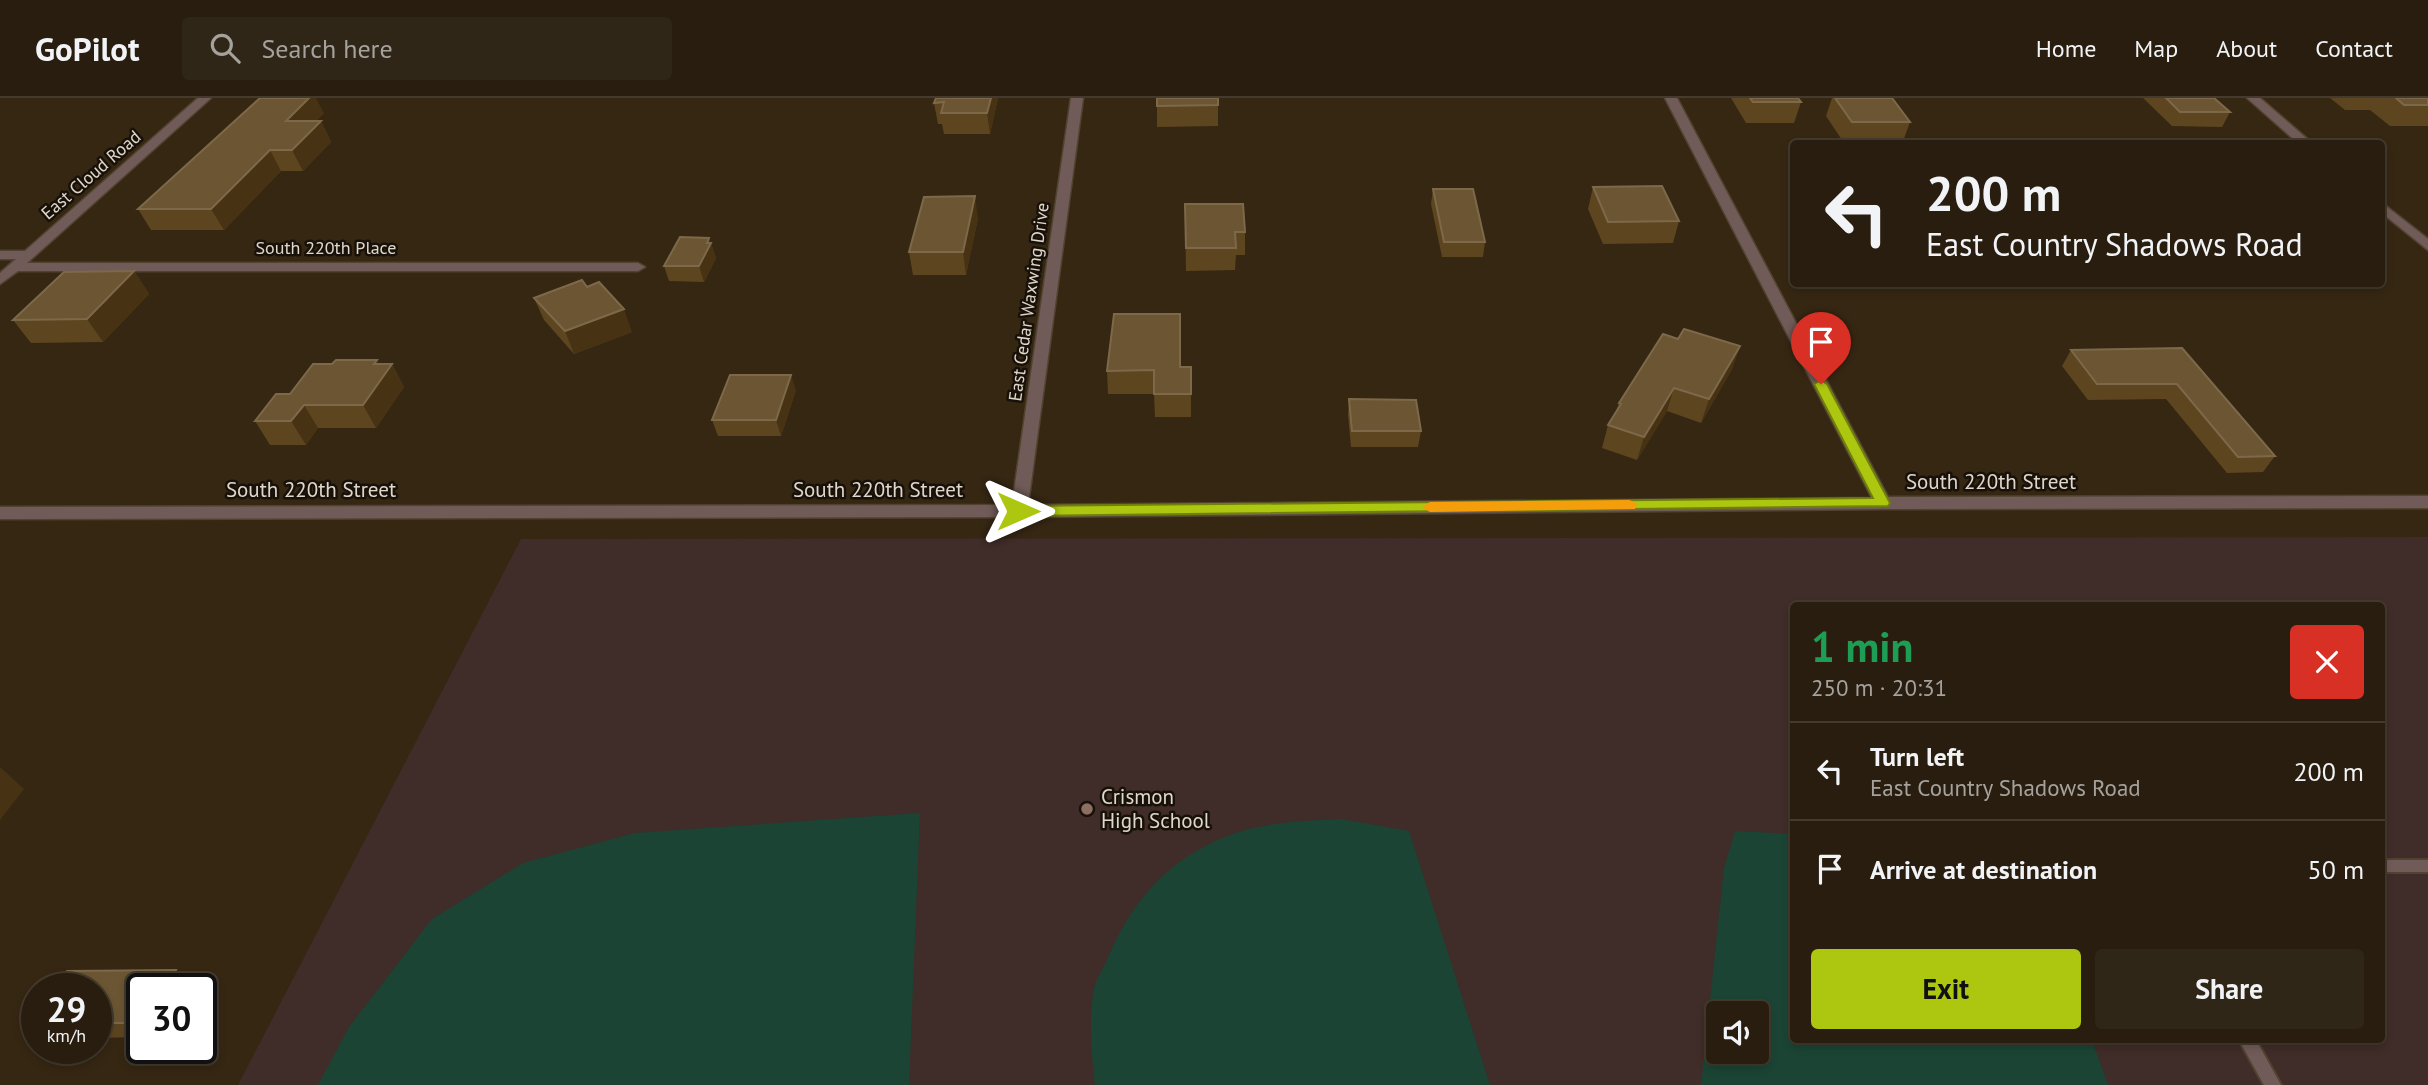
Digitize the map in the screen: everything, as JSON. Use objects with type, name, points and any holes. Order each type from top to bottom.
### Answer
[{"type":"street","name":"East Cloud Road","points":[[0,280],[205,98]]},
{"type":"street","name":"East Cedar Waxwing Drive","points":[[1018,511],[1077,98]]},
{"type":"street","points":[[1671,98],[1883,503]]},
{"type":"street","points":[[2253,98],[2302,140]]},
{"type":"street","points":[[2385,210],[2428,246]]},
{"type":"street","points":[[0,255],[27,254]]},
{"type":"street","name":"South 220th Place","points":[[14,267],[638,267]]},
{"type":"street","name":"South 220th Street","points":[[0,513],[1018,511],[1883,503],[2428,502]]},
{"type":"lane","points":[[2385,866],[2428,866]]},
{"type":"lane","points":[[2250,1043],[2273,1085]]},
{"type":"shaded area","name":"Crismon High School","points":[[2428,537],[2428,1085],[238,1085],[521,539]]},
{"type":"green space","points":[[920,813],[909,1085],[318,1085],[349,1027],[432,919],[523,863],[635,833]]},
{"type":"green space","points":[[1341,819],[1409,831],[1490,1085],[1095,1085],[1091,1024],[1095,985],[1127,920],[1153,886],[1185,858],[1239,832],[1282,823]]},
{"type":"green space","points":[[1735,831],[1790,834],[1790,1043],[2093,1043],[2108,1085],[1701,1085],[1706,1038],[1706,1064],[1769,1064],[1769,1001],[1710,1001],[1724,868]]},
{"type":"building","points":[[260,98],[309,98],[286,121],[321,121],[292,150],[270,150],[211,209],[138,209]]},
{"type":"building","points":[[936,98],[991,98],[987,113],[941,113],[944,102],[934,103]]},
{"type":"building","points":[[1157,98],[1218,98],[1218,105],[1157,106]]},
{"type":"building","points":[[1750,98],[1798,98],[1801,102],[1753,102]]},
{"type":"building","points":[[1835,98],[1892,98],[1910,122],[1852,122]]},
{"type":"building","points":[[2166,98],[2214,98],[2230,112],[2180,112]]},
{"type":"building","points":[[2396,98],[2428,98],[2428,105],[2404,105]]},
{"type":"building","points":[[1662,186],[1679,221],[1608,222],[1593,187]]},
{"type":"building","points":[[1433,189],[1473,189],[1485,242],[1444,242]]},
{"type":"building","points":[[975,196],[963,252],[909,252],[924,197]]},
{"type":"building","points":[[1185,204],[1243,204],[1245,232],[1235,232],[1236,248],[1186,248]]},
{"type":"building","points":[[680,237],[709,238],[707,243],[711,243],[699,266],[664,266]]},
{"type":"building","points":[[134,271],[87,319],[13,320],[64,272]]},
{"type":"building","points":[[582,280],[587,287],[599,282],[624,309],[565,331],[534,298]]},
{"type":"building","points":[[1114,314],[1180,314],[1180,367],[1191,367],[1191,394],[1154,394],[1154,370],[1107,371]]},
{"type":"building","points":[[1684,329],[1740,346],[1709,399],[1674,388],[1644,437],[1608,425],[1663,334],[1678,339]]},
{"type":"building","points":[[2182,348],[2275,456],[2238,457],[2177,384],[2097,384],[2071,350]]},
{"type":"building","points":[[336,360],[377,360],[374,364],[392,364],[363,405],[304,405],[291,421],[255,421],[276,394],[290,394],[313,364],[332,364]]},
{"type":"building","points":[[730,375],[791,375],[776,420],[712,420]]},
{"type":"building","points":[[1349,399],[1416,400],[1421,431],[1352,431]]},
{"type":"building","points":[[176,970],[174,973],[126,973],[126,1023],[112,1023],[112,973],[66,973]]},
{"type":"slow traffic","points":[[1430,507],[1629,505]]},
{"type":"place","name":"Crismon High School","points":[[1087,809]]},
{"type":"route","points":[[1018,511],[1883,503],[1821,384]]}]
